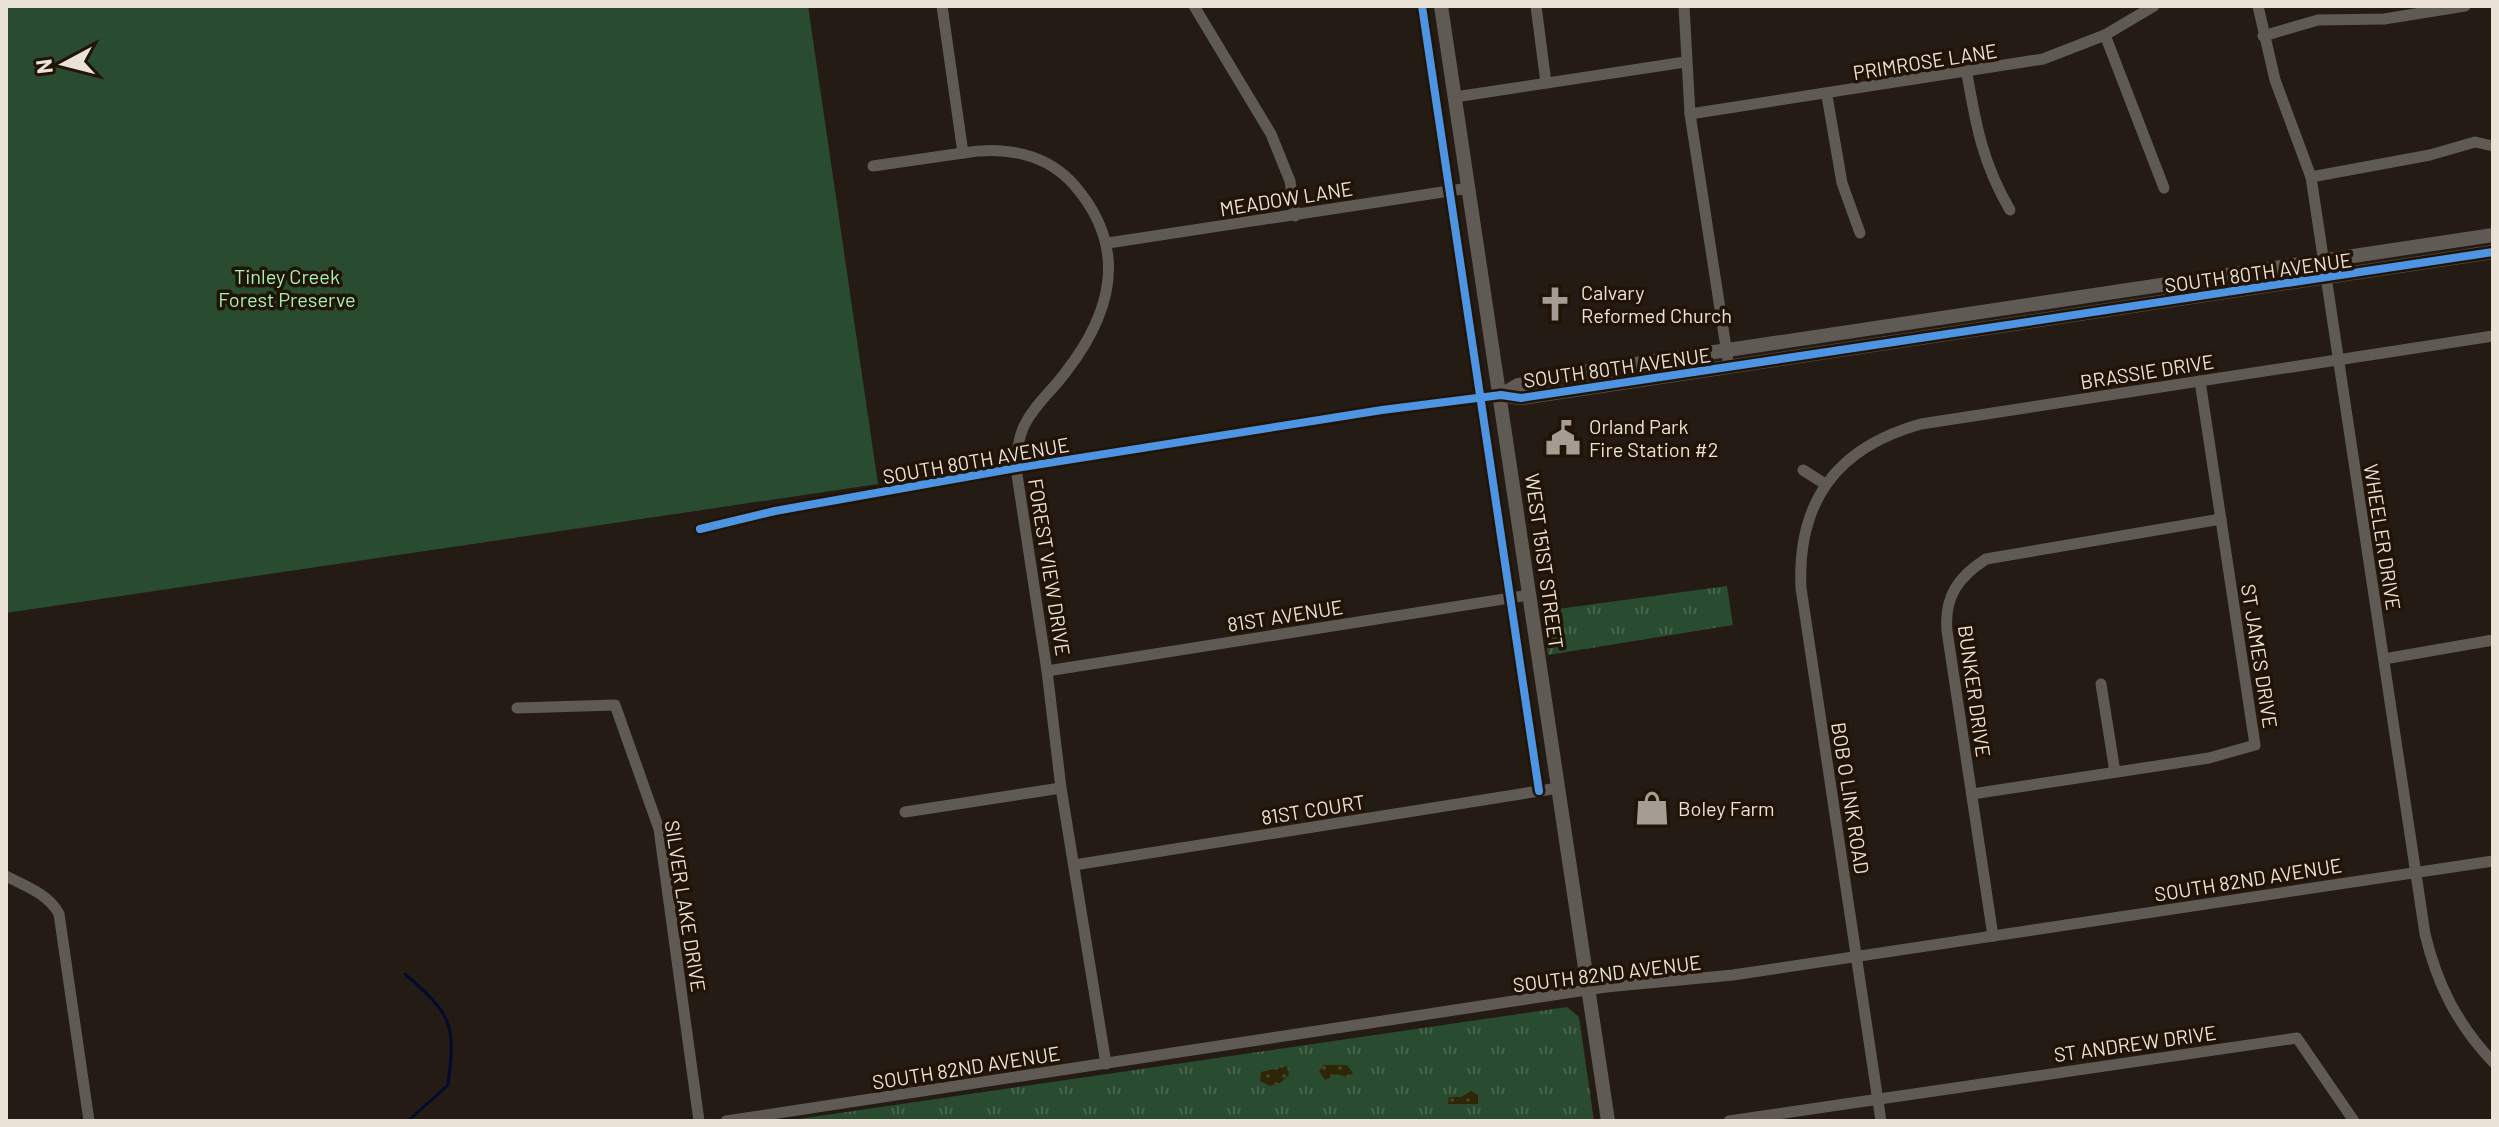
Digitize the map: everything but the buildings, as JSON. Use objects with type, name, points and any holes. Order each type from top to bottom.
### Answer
[{"type":"street","points":[[942,6],[963,153]]},
{"type":"street","name":"WEST 151ST STREET","points":[[1441,6],[1608,1121]]},
{"type":"street","points":[[1536,6],[1546,83]]},
{"type":"street","points":[[1684,6],[1690,114],[1729,367]]},
{"type":"street","name":"PRIMROSE LANE","points":[[1690,114],[1827,96],[2043,59],[2105,35],[2154,6]]},
{"type":"street","name":"WHEELER DRIVE","points":[[2258,6],[2263,36],[2311,177],[2425,934],[2439,981],[2461,1023],[2493,1062]]},
{"type":"street","points":[[2263,36],[2318,20],[2384,19],[2465,6]]},
{"type":"street","points":[[1197,7],[1271,134],[1290,181],[1295,216]]},
{"type":"street","points":[[2105,35],[2164,188]]},
{"type":"street","points":[[1455,97],[1685,62]]},
{"type":"street","points":[[1967,74],[1977,135],[1990,176],[2010,210]]},
{"type":"street","points":[[1827,96],[1842,183],[1860,233]]},
{"type":"street","points":[[2311,177],[2430,155],[2475,142],[2493,146]]},
{"type":"street","name":"FOREST VIEW DRIVE","points":[[873,166],[963,153],[1012,152],[1055,167],[1083,196],[1108,243],[1108,285],[1094,331],[1023,427],[1016,468],[1047,671],[1061,788],[1106,1064]]},
{"type":"street","name":"MEADOW LANE","points":[[1108,243],[1469,188]]},
{"type":"street","name":"SOUTH 80TH AVENUE","points":[[700,529],[775,511],[1016,468],[1382,410],[1501,395],[1538,380],[2493,235]]},
{"type":"street","name":"SOUTH 80TH AVENUE","points":[[1501,395],[1521,398],[2493,252]]},
{"type":"street","name":"BRASSIE DRIVE","points":[[1825,484],[1865,447],[1893,432],[1921,424],[2493,336]]},
{"type":"street","name":"ST JAMES DRIVE","points":[[1972,794],[2209,758],[2227,750],[2255,745],[2200,381]]},
{"type":"street","points":[[1803,470],[1825,484]]},
{"type":"street","name":"BOB O LINK ROAD","points":[[1825,484],[1804,532],[1800,560],[1801,588],[1881,1121]]},
{"type":"street","name":"BUNKER DRIVE","points":[[1993,936],[1946,623],[1950,596],[1958,581],[1986,559],[2011,553],[2221,519]]},
{"type":"street","name":"81ST AVENUE","points":[[1047,671],[1529,595]]},
{"type":"street","points":[[2384,659],[2493,640]]},
{"type":"street","points":[[2101,684],[2115,772]]},
{"type":"street","name":"SILVER LAKE DRIVE","points":[[517,708],[615,705],[659,829],[699,1121]]},
{"type":"street","points":[[905,812],[1061,788]]},
{"type":"street","name":"81ST COURT","points":[[1074,865],[1558,788]]},
{"type":"street","name":"SOUTH 82ND AVENUE","points":[[726,1121],[2493,861]]},
{"type":"street","points":[[6,876],[39,893],[54,904],[59,914],[89,1121]]},
{"type":"street","name":"ST ANDREW DRIVE","points":[[1877,1099],[2297,1038],[2354,1121]]},
{"type":"street","points":[[1729,1121],[1877,1099]]},
{"type":"green space","name":"Tinley Creek Forest Preserve","points":[[6,6],[808,6],[878,484],[6,613]]},
{"type":"green space","points":[[1727,586],[1733,625],[1548,655],[1543,611]]},
{"type":"green space","points":[[1567,1007],[1579,1017],[1594,1121],[785,1121]]},
{"type":"sand","points":[[1324,1065],[1347,1065],[1353,1073],[1347,1077],[1337,1074],[1325,1080],[1319,1071]]},
{"type":"sand","points":[[1287,1066],[1289,1075],[1280,1083],[1270,1086],[1260,1081],[1261,1072]]},
{"type":"sand","points":[[1471,1091],[1478,1095],[1478,1104],[1448,1104],[1449,1097],[1461,1097]]},
{"type":"waterway","points":[[405,974],[441,1011],[447,1022],[451,1047],[448,1085],[408,1121]]},
{"type":"cycle path","points":[[1422,6],[1539,791]]},
{"type":"cycle path","points":[[700,529],[775,511],[1016,468],[1382,410],[1501,395],[1521,398],[2493,252]]},
{"type":"place","name":"Calvary Reformed Church","points":[[1555,304]]},
{"type":"place","name":"Orland Park Fire Station #2","points":[[1563,438]]},
{"type":"place","name":"Boley Farm","points":[[1652,808]]}]
